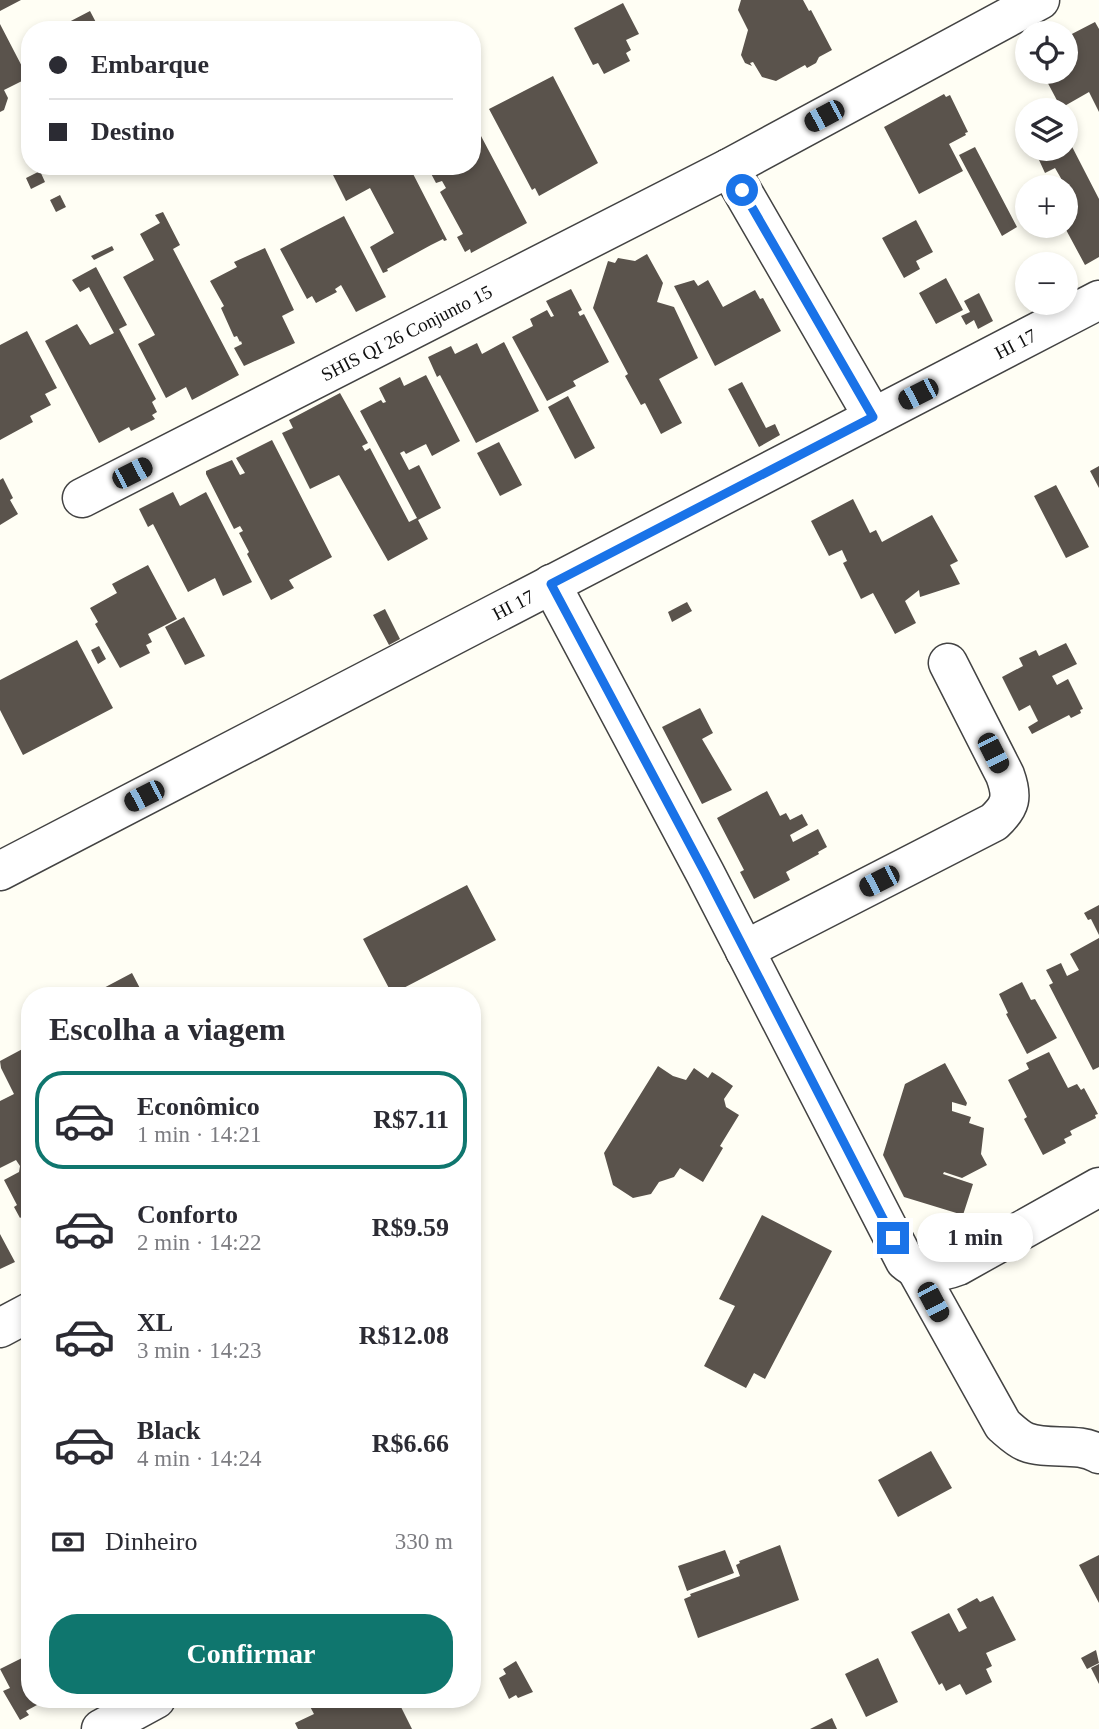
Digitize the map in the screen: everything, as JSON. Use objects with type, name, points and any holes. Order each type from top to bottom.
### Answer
[{"type":"street","name":"SHIS QI 26 Conjunto 15","points":[[82,498],[729,167],[1040,0]]},
{"type":"street","points":[[729,167],[873,417]]},
{"type":"street","name":"HI 17","points":[[0,871],[1099,300]]},
{"type":"street","points":[[551,584],[905,1261],[916,1269],[1003,1425],[1024,1441],[1043,1446],[1096,1449]]},
{"type":"street","points":[[745,951],[995,822],[1005,812],[1011,791],[1005,775],[948,663]]},
{"type":"street","points":[[916,1269],[934,1272],[958,1266],[1099,1187]]},
{"type":"street","points":[[0,1328],[21,1317]]},
{"type":"street","points":[[101,1729],[140,1708]]},
{"type":"building","points":[[0,0],[21,0],[0,11]]},
{"type":"building","points":[[741,0],[803,0],[832,50],[807,68],[805,65],[776,81],[762,77],[753,62],[750,63],[752,66],[745,63],[741,55],[748,30],[738,10]]},
{"type":"building","points":[[623,3],[639,34],[626,40],[631,50],[626,53],[630,61],[604,74],[598,63],[593,65],[574,28]]},
{"type":"building","points":[[90,11],[95,21],[71,21]]},
{"type":"building","points":[[1095,22],[1099,29],[1099,112],[1089,92],[1078,98],[1056,98],[1048,84],[1078,84],[1078,31]]},
{"type":"building","points":[[0,24],[21,64],[21,82],[4,90],[8,98],[4,110],[0,112]]},
{"type":"building","points":[[553,76],[598,163],[539,196],[535,188],[532,190],[489,109]]},
{"type":"building","points":[[944,94],[946,97],[950,95],[968,132],[949,144],[963,171],[919,194],[884,127]]},
{"type":"building","points":[[481,136],[527,223],[471,253],[470,249],[465,252],[457,237],[463,234],[440,192],[446,188],[442,181],[436,183],[432,175],[481,175]]},
{"type":"building","points":[[975,147],[1015,223],[1015,228],[1002,236],[959,155]]},
{"type":"building","points":[[1078,158],[1099,199],[1099,257],[1085,265],[1070,238],[1078,238],[1078,175],[1059,175],[1055,168],[1045,173],[1040,161],[1078,161]]},
{"type":"building","points":[[42,175],[45,182],[31,189],[26,178]]},
{"type":"building","points":[[333,175],[414,175],[447,240],[443,239],[431,245],[383,273],[370,247],[394,233],[370,188],[346,201]]},
{"type":"building","points":[[60,195],[66,207],[56,212],[50,200]]},
{"type":"building","points":[[163,212],[180,245],[173,249],[239,375],[192,400],[186,387],[166,398],[138,344],[155,335],[123,277],[154,260],[140,234],[160,223],[155,215]]},
{"type":"building","points":[[344,216],[386,297],[356,312],[341,285],[335,289],[337,292],[316,303],[312,296],[307,299],[280,249]]},
{"type":"building","points":[[916,220],[933,252],[916,261],[920,269],[904,278],[882,238]]},
{"type":"building","points":[[112,246],[114,250],[94,260],[91,256]]},
{"type":"building","points":[[265,248],[294,310],[282,316],[295,343],[244,366],[234,348],[242,344],[241,341],[237,336],[234,337],[221,308],[224,306],[210,281],[237,267],[234,262]]},
{"type":"building","points":[[647,254],[663,283],[657,302],[674,307],[698,358],[659,379],[682,423],[661,434],[645,403],[641,405],[625,376],[628,374],[593,308],[608,261],[615,263],[618,258],[635,261]]},
{"type":"building","points":[[96,267],[127,325],[119,329],[156,399],[152,402],[157,412],[152,415],[155,419],[131,431],[129,427],[99,443],[45,341],[77,324],[90,345],[114,333],[89,287],[80,292],[72,280]]},
{"type":"building","points":[[946,278],[963,310],[936,324],[919,293]]},
{"type":"building","points":[[694,280],[698,286],[708,280],[723,307],[755,290],[760,299],[763,298],[781,331],[715,366],[674,286]]},
{"type":"building","points":[[571,289],[582,310],[578,312],[580,316],[584,314],[609,362],[573,381],[576,386],[547,401],[512,337],[533,326],[530,319],[547,310],[551,317],[554,316],[546,301]]},
{"type":"building","points":[[979,293],[993,321],[978,329],[974,320],[966,325],[961,316],[970,312],[964,301]]},
{"type":"building","points":[[27,331],[57,388],[45,394],[51,405],[30,416],[33,422],[0,440],[0,345]]},
{"type":"building","points":[[504,342],[539,411],[476,443],[428,357],[451,346],[455,354],[477,343],[482,354]]},
{"type":"building","points":[[426,375],[460,441],[432,456],[426,444],[406,454],[404,451],[400,453],[409,470],[419,465],[441,508],[418,520],[428,539],[388,561],[339,475],[310,489],[282,433],[293,428],[289,420],[340,393],[368,443],[362,446],[365,451],[370,448],[409,522],[417,518],[360,411],[381,400],[386,402],[379,388],[400,377],[404,386]]},
{"type":"building","points":[[742,382],[766,428],[775,424],[780,435],[759,447],[728,389]]},
{"type":"building","points":[[568,396],[595,448],[575,459],[548,407]]},
{"type":"building","points":[[272,440],[332,557],[289,580],[294,588],[271,600],[247,554],[249,552],[239,533],[243,531],[240,526],[234,529],[206,471],[232,460],[240,475],[245,473],[236,458]]},
{"type":"building","points":[[499,442],[522,485],[500,496],[477,453]]},
{"type":"building","points":[[1099,466],[1099,488],[1090,471]]},
{"type":"building","points":[[3,478],[18,514],[0,525],[0,480]]},
{"type":"building","points":[[1056,485],[1089,547],[1066,558],[1034,496]]},
{"type":"building","points":[[173,492],[180,506],[206,492],[252,582],[223,596],[215,578],[188,592],[153,524],[148,527],[139,509]]},
{"type":"building","points":[[853,499],[870,533],[876,530],[882,542],[932,515],[958,561],[950,565],[960,584],[920,597],[919,590],[905,601],[916,623],[895,634],[873,593],[861,599],[843,563],[847,561],[842,550],[829,556],[811,521]]},
{"type":"building","points":[[148,565],[177,619],[148,634],[152,642],[146,645],[150,653],[120,668],[95,624],[98,622],[90,608],[117,593],[112,584]]},
{"type":"building","points":[[687,602],[692,611],[672,622],[668,612]]},
{"type":"building","points":[[385,609],[400,639],[389,645],[373,615]]},
{"type":"building","points":[[184,617],[205,656],[185,665],[165,627]]},
{"type":"building","points":[[77,640],[113,708],[23,755],[0,710],[0,680]]},
{"type":"building","points":[[1066,643],[1077,664],[1052,676],[1057,685],[1068,679],[1083,709],[1071,718],[1069,715],[1032,734],[1028,727],[1038,721],[1030,705],[1019,711],[1002,677],[1023,666],[1019,658],[1036,650],[1039,656]]},
{"type":"building","points":[[99,646],[106,659],[98,664],[91,650]]},
{"type":"building","points":[[700,708],[713,733],[702,739],[732,790],[702,804],[662,727]]},
{"type":"building","points":[[767,791],[780,816],[786,813],[790,820],[802,814],[808,825],[790,835],[793,842],[818,829],[827,847],[786,872],[790,880],[754,899],[740,872],[744,870],[717,818]]},
{"type":"building","points":[[467,885],[496,940],[405,987],[388,987],[363,939]]},
{"type":"building","points":[[1099,905],[1099,935],[1091,919],[1088,920],[1084,913]]},
{"type":"building","points":[[1099,938],[1099,1067],[1093,1070],[1049,985],[1053,983],[1046,970],[1061,963],[1067,976],[1079,970],[1070,954]]},
{"type":"building","points":[[132,973],[139,987],[106,987]]},
{"type":"building","points":[[1022,982],[1057,1038],[1027,1054],[1006,1014],[1008,1013],[999,994]]},
{"type":"building","points":[[21,1050],[20,1218],[14,1207],[17,1205],[4,1180],[19,1172],[20,1166],[16,1160],[0,1168],[0,1101],[14,1094],[0,1061]]},
{"type":"building","points":[[1049,1052],[1068,1088],[1077,1084],[1081,1090],[1084,1088],[1098,1114],[1095,1115],[1096,1118],[1070,1131],[1072,1135],[1064,1139],[1066,1143],[1043,1155],[1008,1080],[1029,1069],[1026,1063]]},
{"type":"building","points":[[945,1063],[967,1103],[966,1106],[952,1102],[952,1111],[971,1117],[969,1123],[984,1128],[981,1154],[987,1165],[962,1178],[944,1172],[943,1174],[973,1184],[963,1215],[904,1197],[883,1155],[905,1084]]},
{"type":"building","points":[[658,1066],[673,1076],[686,1080],[694,1068],[708,1078],[712,1072],[733,1086],[724,1099],[726,1107],[739,1115],[703,1182],[680,1168],[674,1177],[659,1182],[651,1194],[633,1198],[613,1185],[604,1153]]},
{"type":"building","points":[[762,1215],[832,1251],[765,1379],[754,1373],[746,1388],[704,1366],[735,1306],[719,1299]]},
{"type":"building","points":[[0,1234],[15,1262],[0,1269]]},
{"type":"building","points":[[931,1240],[950,1243],[946,1266],[928,1263]]},
{"type":"building","points":[[931,1451],[952,1488],[898,1517],[878,1480]]},
{"type":"building","points":[[780,1545],[799,1600],[698,1638],[684,1599],[691,1596],[690,1594],[740,1576],[736,1565],[739,1561]]},
{"type":"building","points":[[725,1550],[734,1573],[687,1591],[678,1566]]},
{"type":"building","points":[[1099,1555],[1099,1603],[1079,1565]]},
{"type":"building","points":[[993,1596],[1016,1640],[986,1653],[992,1666],[986,1669],[992,1682],[966,1695],[960,1684],[946,1691],[942,1683],[939,1685],[911,1632],[949,1613],[959,1632],[967,1628],[957,1609],[977,1598],[980,1602]]},
{"type":"building","points":[[1096,1650],[1099,1663],[1087,1669],[1081,1658]]},
{"type":"building","points":[[21,1658],[21,1708],[32,1708],[26,1711],[29,1715],[20,1720],[3,1691],[10,1688],[0,1669]]},
{"type":"building","points":[[878,1658],[898,1702],[866,1717],[845,1674]]},
{"type":"building","points":[[516,1661],[533,1692],[509,1699],[499,1678],[506,1674],[503,1669]]},
{"type":"building","points":[[1099,1664],[1099,1684],[1091,1668]]},
{"type":"building","points":[[311,1708],[402,1708],[412,1729],[298,1729],[295,1723],[314,1714]]},
{"type":"building","points":[[832,1718],[837,1729],[810,1729]]},
{"type":"route","points":[[742,190],[873,417],[551,584],[705,873],[893,1238]]}]
